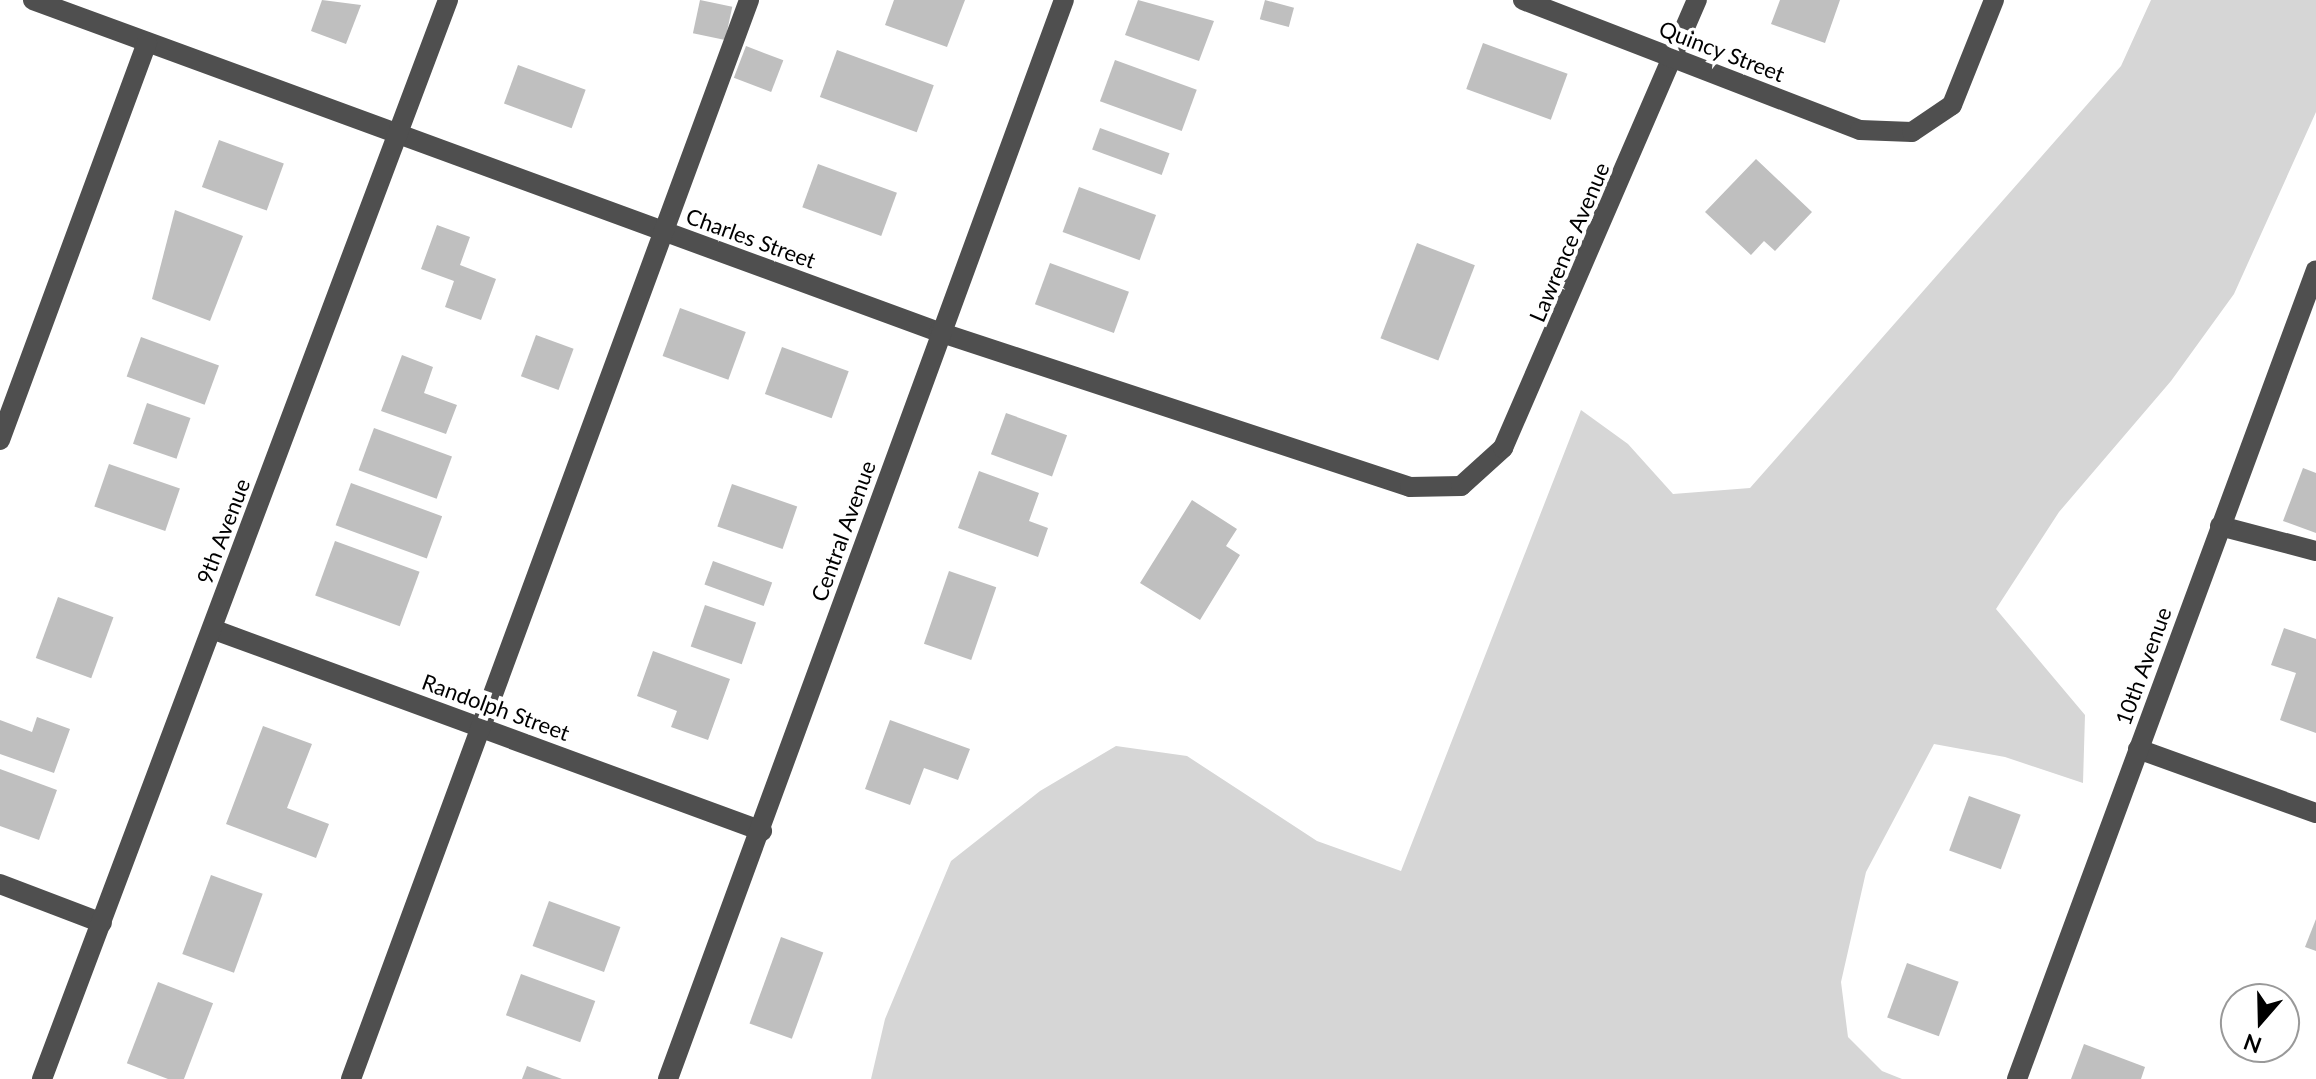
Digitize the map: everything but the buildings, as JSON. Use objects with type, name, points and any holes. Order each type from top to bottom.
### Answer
[{"type":"street","name":"Charles Street","points":[[33,0],[939,332],[1410,487],[1461,486]]},
{"type":"street","name":"9th Avenue","points":[[42,1079],[448,0]]},
{"type":"street","points":[[351,1079],[486,729],[749,0]]},
{"type":"street","name":"Central Avenue","points":[[668,1079],[762,831],[939,332],[1064,0]]},
{"type":"street","name":"Quincy Street","points":[[1523,0],[1860,130],[1912,132],[1952,105],[1994,0]]},
{"type":"street","name":"Lawrence Avenue","points":[[1461,486],[1509,437],[1697,0]]},
{"type":"street","points":[[0,440],[147,42]]},
{"type":"street","name":"10th Avenue","points":[[2017,1079],[2316,270]]},
{"type":"street","points":[[2220,526],[2316,551]]},
{"type":"street","name":"Randolph Street","points":[[212,629],[762,831]]},
{"type":"street","points":[[2138,749],[2316,813]]},
{"type":"street","points":[[0,884],[102,923]]},
{"type":"shaded area","points":[[2151,0],[2316,0],[2316,112],[2234,294],[2171,381],[2059,512],[1996,609],[2085,715],[2083,783],[2005,757],[1934,744],[1866,872],[1841,982],[1848,1037],[1882,1071],[1902,1079],[871,1079],[885,1019],[951,861],[1040,791],[1116,746],[1187,756],[1317,841],[1401,871],[1581,410],[1628,444],[1673,494],[1750,488],[2121,66]]}]
